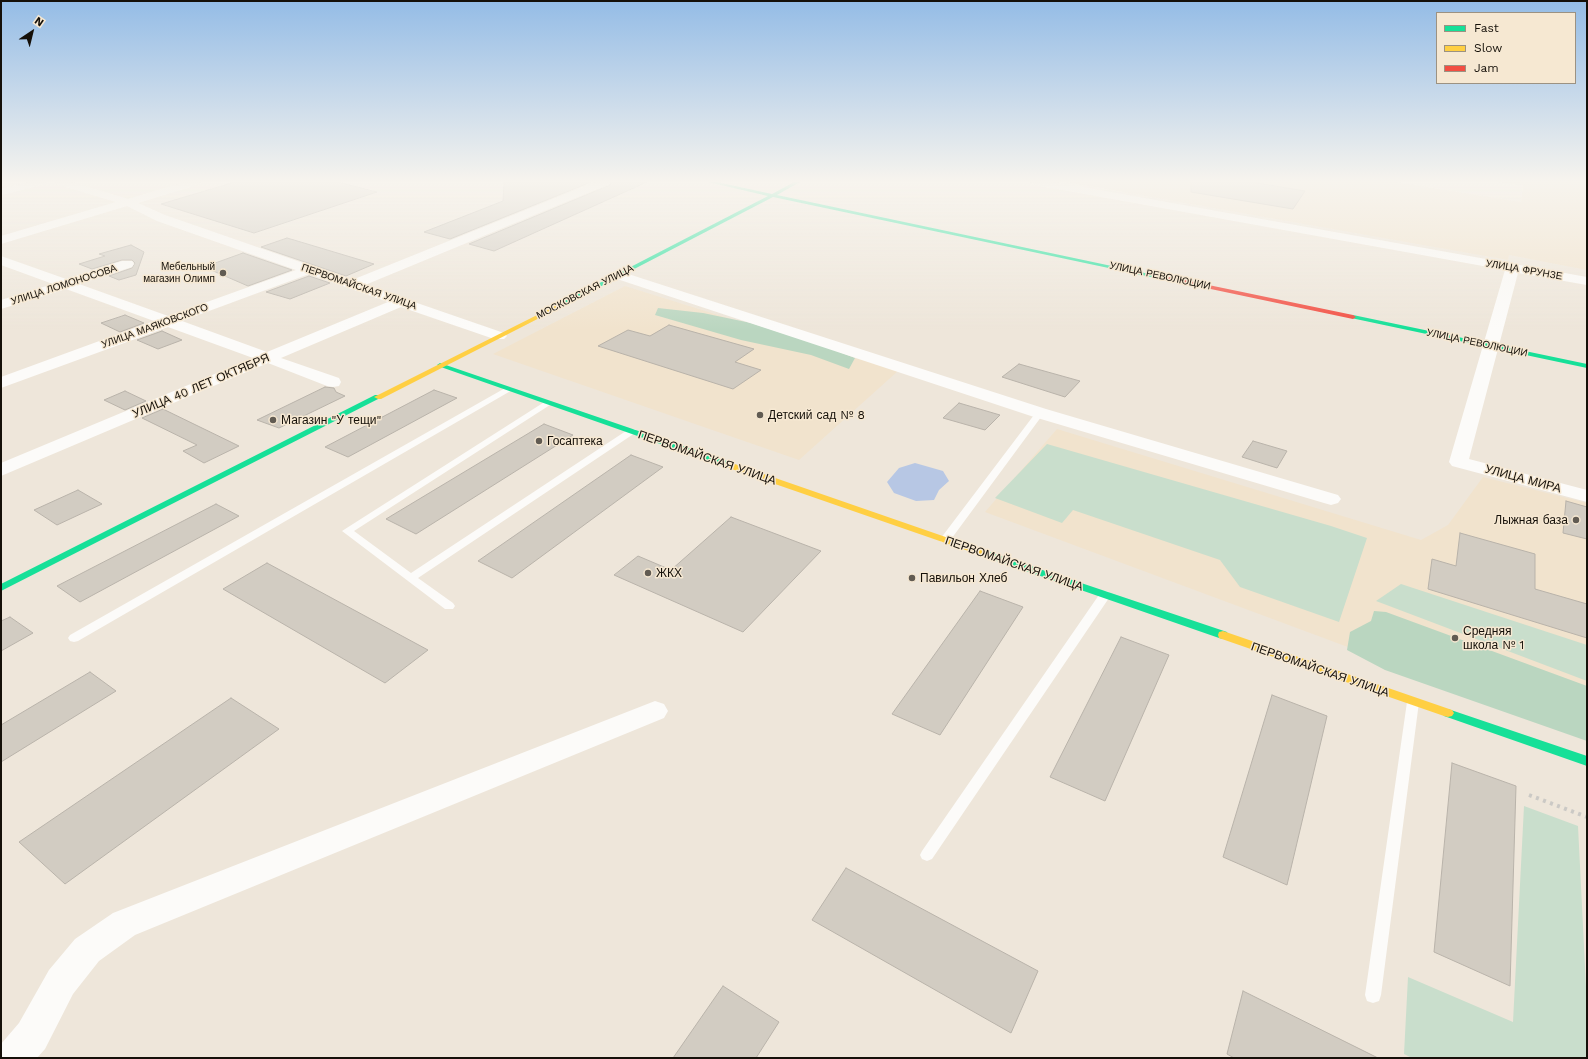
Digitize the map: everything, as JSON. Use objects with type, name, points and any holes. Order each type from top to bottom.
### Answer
[{"type":"street","points":[[1,240],[29,231]]},
{"type":"street","name":"ПЕРВОМАЙСКАЯ УЛИЦА","points":[[199,231],[499,336]]},
{"type":"street","points":[[352,285],[484,231]]},
{"type":"street","name":"МОСКОВСКАЯ УЛИЦА","points":[[1,588],[704,231]]},
{"type":"street","name":"УЛИЦА РЕВОЛЮЦИИ","points":[[947,231],[1587,366]]},
{"type":"street","name":"УЛИЦА ФРУНЗЕ","points":[[1309,231],[1587,281]]},
{"type":"street","points":[[1,260],[64,285],[333,382]]},
{"type":"street","name":"УЛИЦА ЛОМОНОСОВА","points":[[1,305],[127,264]]},
{"type":"street","points":[[1490,346],[1512,268]]},
{"type":"street","name":"УЛИЦА МАЯКОВСКОГО","points":[[1,383],[310,270]]},
{"type":"street","points":[[620,275],[1040,413],[1331,499]]},
{"type":"street","name":"УЛИЦА 40 ЛЕТ ОКТЯБРЯ","points":[[1,470],[402,301]]},
{"type":"street","name":"УЛИЦА МИРА","points":[[1490,346],[1459,462],[1587,496]]},
{"type":"street","name":"ПЕРВОМАЙСКАЯ УЛИЦА","points":[[440,365],[1587,761]]},
{"type":"street","points":[[13,1058],[32,1036],[61,982],[87,950],[124,924],[655,711]]},
{"type":"lane","points":[[74,638],[510,389]]},
{"type":"lane","points":[[449,606],[348,531],[549,403]]},
{"type":"lane","points":[[944,540],[1040,413]]},
{"type":"lane","points":[[411,578],[632,431]]},
{"type":"lane","points":[[927,855],[1105,595]]},
{"type":"lane","points":[[1373,995],[1413,702]]},
{"type":"path","points":[[1529,795],[1587,816]]},
{"type":"shaded area","points":[[1346,231],[1587,231],[1587,270],[1509,255],[1508,260]]},
{"type":"shaded area","name":"Детский сад № 8","points":[[625,286],[898,371],[799,460],[493,354]]},
{"type":"shaded area","name":"Средняя школа № 1","points":[[1057,429],[1421,540],[1448,525],[1483,477],[1587,503],[1587,736],[985,512]]},
{"type":"green space","points":[[658,308],[703,313],[751,323],[855,358],[849,369],[811,355],[741,340],[655,315]]},
{"type":"green space","points":[[1047,444],[1331,526],[1367,538],[1339,622],[1240,587],[1220,560],[1073,510],[1062,523],[995,498]]},
{"type":"green space","points":[[1401,584],[1587,645],[1587,681],[1376,601]]},
{"type":"green space","points":[[1374,611],[1386,612],[1587,686],[1587,741],[1385,670],[1347,650],[1350,632],[1371,621]]},
{"type":"green space","points":[[1524,806],[1578,826],[1587,1007],[1587,1058],[1412,1058],[1404,1054],[1408,977],[1513,1022]]},
{"type":"water","points":[[915,463],[943,471],[949,481],[939,490],[934,500],[916,501],[894,493],[887,482],[899,468]]},
{"type":"building","points":[[425,231],[469,231],[450,239],[424,232]]},
{"type":"building","points":[[499,231],[537,231],[494,251],[469,244]]},
{"type":"building","points":[[287,238],[374,264],[346,276],[261,247]]},
{"type":"building","points":[[131,245],[144,252],[136,275],[119,280],[109,276],[132,268],[135,263],[132,260],[122,260],[92,269],[79,264],[105,256],[99,254]]},
{"type":"building","points":[[243,253],[292,270],[248,286],[204,267]]},
{"type":"building","points":[[309,276],[330,283],[290,299],[266,292]]},
{"type":"building","points":[[125,315],[144,323],[120,332],[101,323]]},
{"type":"building","points":[[669,325],[754,349],[735,362],[761,370],[733,389],[598,346],[628,330],[650,336]]},
{"type":"building","points":[[162,331],[182,340],[158,349],[137,340]]},
{"type":"building","points":[[1019,364],[1080,381],[1065,397],[1002,377]]},
{"type":"building","points":[[325,387],[334,388],[336,392],[345,396],[279,428],[257,420]]},
{"type":"building","points":[[434,390],[457,398],[348,457],[325,447]]},
{"type":"building","points":[[125,391],[146,401],[125,410],[104,400]]},
{"type":"building","points":[[959,403],[1000,415],[985,430],[943,418]]},
{"type":"building","points":[[163,409],[239,446],[204,463],[183,451],[197,445],[142,418]]},
{"type":"building","points":[[544,424],[573,435],[416,534],[386,519]]},
{"type":"building","points":[[1253,441],[1287,451],[1277,468],[1242,457]]},
{"type":"building","points":[[631,455],[663,467],[512,578],[478,561]]},
{"type":"building","points":[[78,490],[102,504],[57,525],[34,510]]},
{"type":"building","name":"Лыжная база","points":[[1566,501],[1587,507],[1587,539],[1563,533]]},
{"type":"building","points":[[216,504],[239,516],[80,602],[57,586]]},
{"type":"building","name":"ЖКХ","points":[[731,517],[821,551],[743,632],[614,575],[638,556],[671,570]]},
{"type":"building","points":[[1460,533],[1535,554],[1535,589],[1587,604],[1587,638],[1428,589],[1432,559],[1456,566]]},
{"type":"building","points":[[267,563],[428,650],[385,683],[223,589]]},
{"type":"building","points":[[980,591],[1023,607],[940,735],[892,714]]},
{"type":"building","points":[[10,617],[33,633],[1,651],[1,621]]},
{"type":"building","points":[[1121,637],[1169,655],[1105,801],[1050,777]]},
{"type":"building","points":[[90,672],[116,691],[1,762],[1,725]]},
{"type":"building","points":[[1272,695],[1327,716],[1287,885],[1223,857]]},
{"type":"building","points":[[231,698],[279,729],[65,884],[19,842]]},
{"type":"building","points":[[1452,763],[1516,786],[1510,986],[1434,952]]},
{"type":"building","points":[[846,868],[1038,971],[1011,1033],[812,920]]},
{"type":"building","points":[[723,986],[779,1022],[756,1058],[673,1058]]},
{"type":"building","points":[[1243,991],[1378,1058],[1234,1058],[1227,1054]]},
{"type":"traffic: fast","points":[[557,307],[703,231]]},
{"type":"traffic: fast","points":[[944,231],[1170,279]]},
{"type":"traffic: fast","points":[[1353,317],[1587,366]]},
{"type":"traffic: fast","points":[[440,365],[729,465]]},
{"type":"traffic: fast","points":[[1,588],[378,397]]},
{"type":"traffic: fast","points":[[983,553],[1223,635]]},
{"type":"traffic: fast","points":[[1448,713],[1587,761]]},
{"type":"traffic: slow","points":[[378,397],[557,307]]},
{"type":"traffic: slow","points":[[729,465],[983,553]]},
{"type":"traffic: slow","points":[[1223,635],[1448,713]]},
{"type":"traffic: jam","points":[[1170,279],[1353,317]]},
{"type":"place","name":"Мебельный магазин Олимп","points":[[223,273]]},
{"type":"place","name":"Детский сад № 8","points":[[760,415]]},
{"type":"place","name":"Магазин \"У тещи\"","points":[[273,420]]},
{"type":"place","name":"Госаптека","points":[[539,441]]},
{"type":"place","name":"Лыжная база","points":[[1576,520]]},
{"type":"place","name":"ЖКХ","points":[[648,573]]},
{"type":"place","name":"Павильон Хлеб","points":[[912,578]]},
{"type":"place","name":"Средняя школа № 1","points":[[1455,638]]}]
